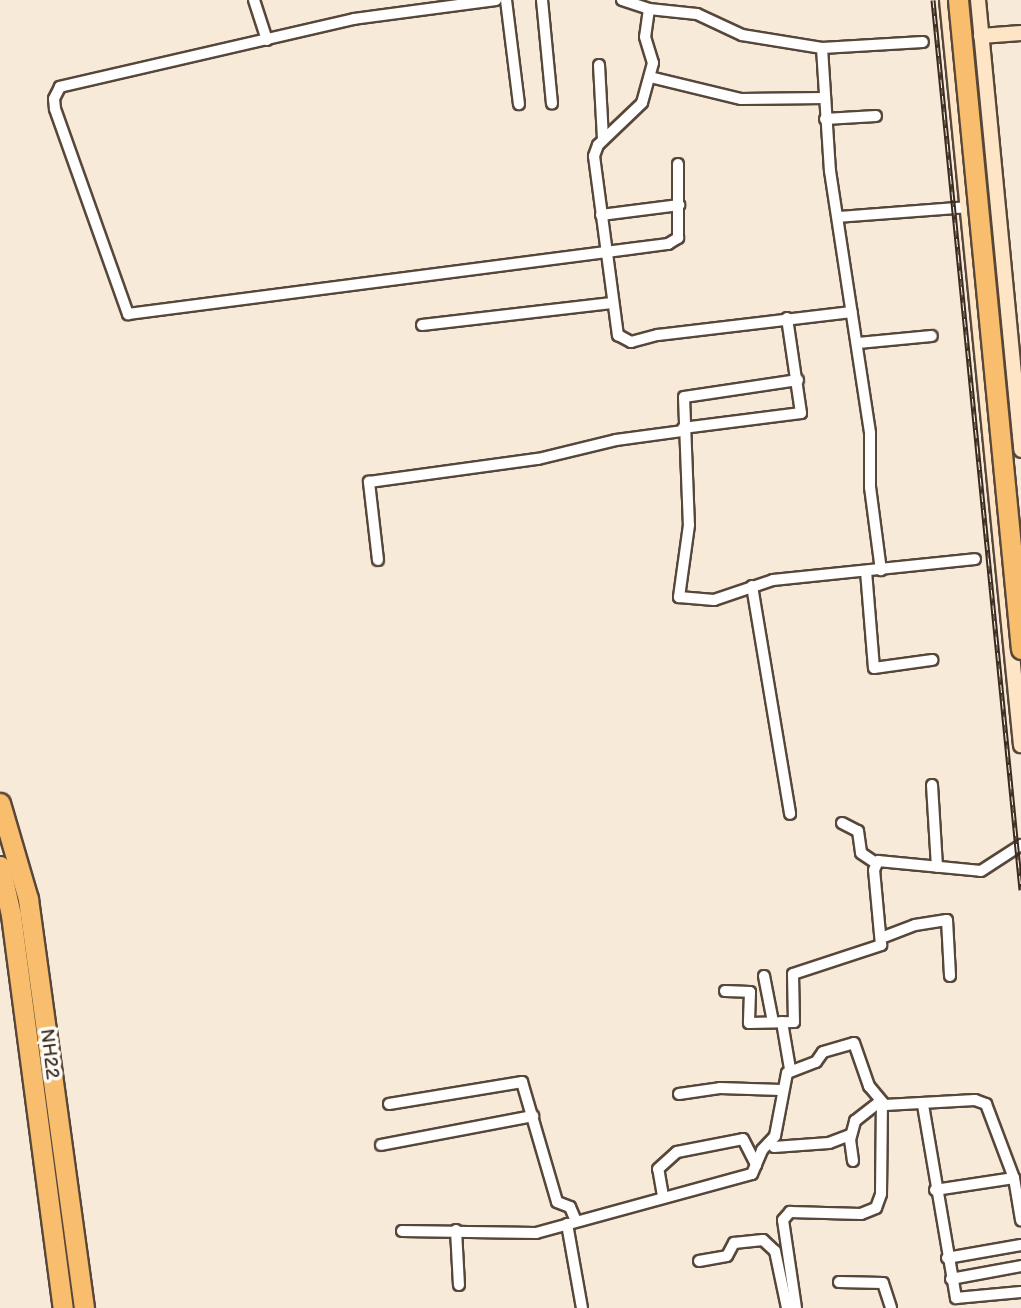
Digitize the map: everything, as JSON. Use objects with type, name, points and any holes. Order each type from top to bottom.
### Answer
[{"type":"highway","points":[[958,0],[1021,649]]},
{"type":"highway","points":[[968,0],[1021,535]]},
{"type":"highway","name":"NH22","points":[[0,803],[28,899],[85,1308]]},
{"type":"highway","name":"NH22","points":[[0,866],[15,942],[63,1308]]},
{"type":"street","points":[[254,0],[267,40]]},
{"type":"street","points":[[496,0],[354,19],[71,81],[55,93],[55,109],[130,315],[673,243],[678,238],[678,164]]},
{"type":"street","points":[[506,0],[519,104]]},
{"type":"street","points":[[542,0],[552,104]]},
{"type":"street","points":[[622,0],[649,9],[679,6],[741,35],[822,48],[923,42]]},
{"type":"street","points":[[947,0],[1021,745]]},
{"type":"street","points":[[978,0],[1021,450]]},
{"type":"street","points":[[603,139],[638,111],[650,77],[653,58],[645,37],[649,9]]},
{"type":"street","points":[[981,36],[1021,33]]},
{"type":"street","points":[[822,48],[825,119],[858,343],[881,570]]},
{"type":"street","points":[[599,65],[603,139],[594,163],[618,335],[631,342],[786,318],[852,312]]},
{"type":"street","points":[[650,77],[741,99],[824,97]]},
{"type":"street","points":[[956,101],[987,99]]},
{"type":"street","points":[[825,119],[876,116]]},
{"type":"street","points":[[601,215],[679,205]]},
{"type":"street","points":[[838,217],[968,207]]},
{"type":"street","points":[[422,325],[612,303]]},
{"type":"street","points":[[378,560],[369,482],[538,459],[616,440],[799,414],[803,410],[786,318]]},
{"type":"street","points":[[858,343],[932,335]]},
{"type":"street","points":[[798,380],[687,394],[683,430],[689,524],[678,596],[693,601],[714,600],[751,586],[792,577],[975,559]]},
{"type":"street","points":[[866,571],[874,668],[932,660]]},
{"type":"street","points":[[751,586],[790,814]]},
{"type":"street","points":[[1006,595],[1021,594]]},
{"type":"street","points":[[932,785],[937,867]]},
{"type":"street","points":[[842,823],[858,831],[861,853],[876,863],[986,870],[1010,848],[1021,845]]},
{"type":"street","points":[[725,991],[749,990],[749,1023],[796,1019],[793,974],[879,946],[881,938],[876,863]]},
{"type":"street","points":[[881,938],[915,925],[947,920],[950,976]]},
{"type":"street","points":[[402,1231],[527,1233],[748,1176],[757,1168],[762,1150],[775,1136],[781,1090],[790,1069],[764,976]]},
{"type":"street","points":[[790,1069],[854,1043],[880,1103],[881,1194],[876,1208],[861,1214],[790,1213],[783,1220],[796,1308]]},
{"type":"street","points":[[389,1104],[522,1082],[557,1202],[570,1208],[582,1308]]},
{"type":"street","points":[[679,1094],[720,1088],[781,1090]]},
{"type":"street","points":[[853,1161],[850,1135],[857,1115],[880,1103],[923,1105],[975,1100],[986,1104],[1014,1178],[1021,1220]]},
{"type":"street","points":[[923,1105],[947,1258],[958,1300],[1021,1292]]},
{"type":"street","points":[[381,1145],[533,1116]]},
{"type":"street","points":[[774,1147],[830,1143],[850,1135]]},
{"type":"street","points":[[663,1196],[658,1169],[677,1152],[743,1139],[757,1168]]},
{"type":"street","points":[[935,1190],[1014,1178]]},
{"type":"street","points":[[456,1230],[459,1284]]},
{"type":"street","points":[[699,1261],[727,1256],[734,1243],[763,1240],[775,1251],[787,1308]]},
{"type":"street","points":[[947,1258],[1021,1245]]},
{"type":"street","points":[[951,1279],[1021,1266]]},
{"type":"street","points":[[839,1282],[883,1283],[891,1308]]},
{"type":"railway","points":[[933,0],[1021,890]]}]
